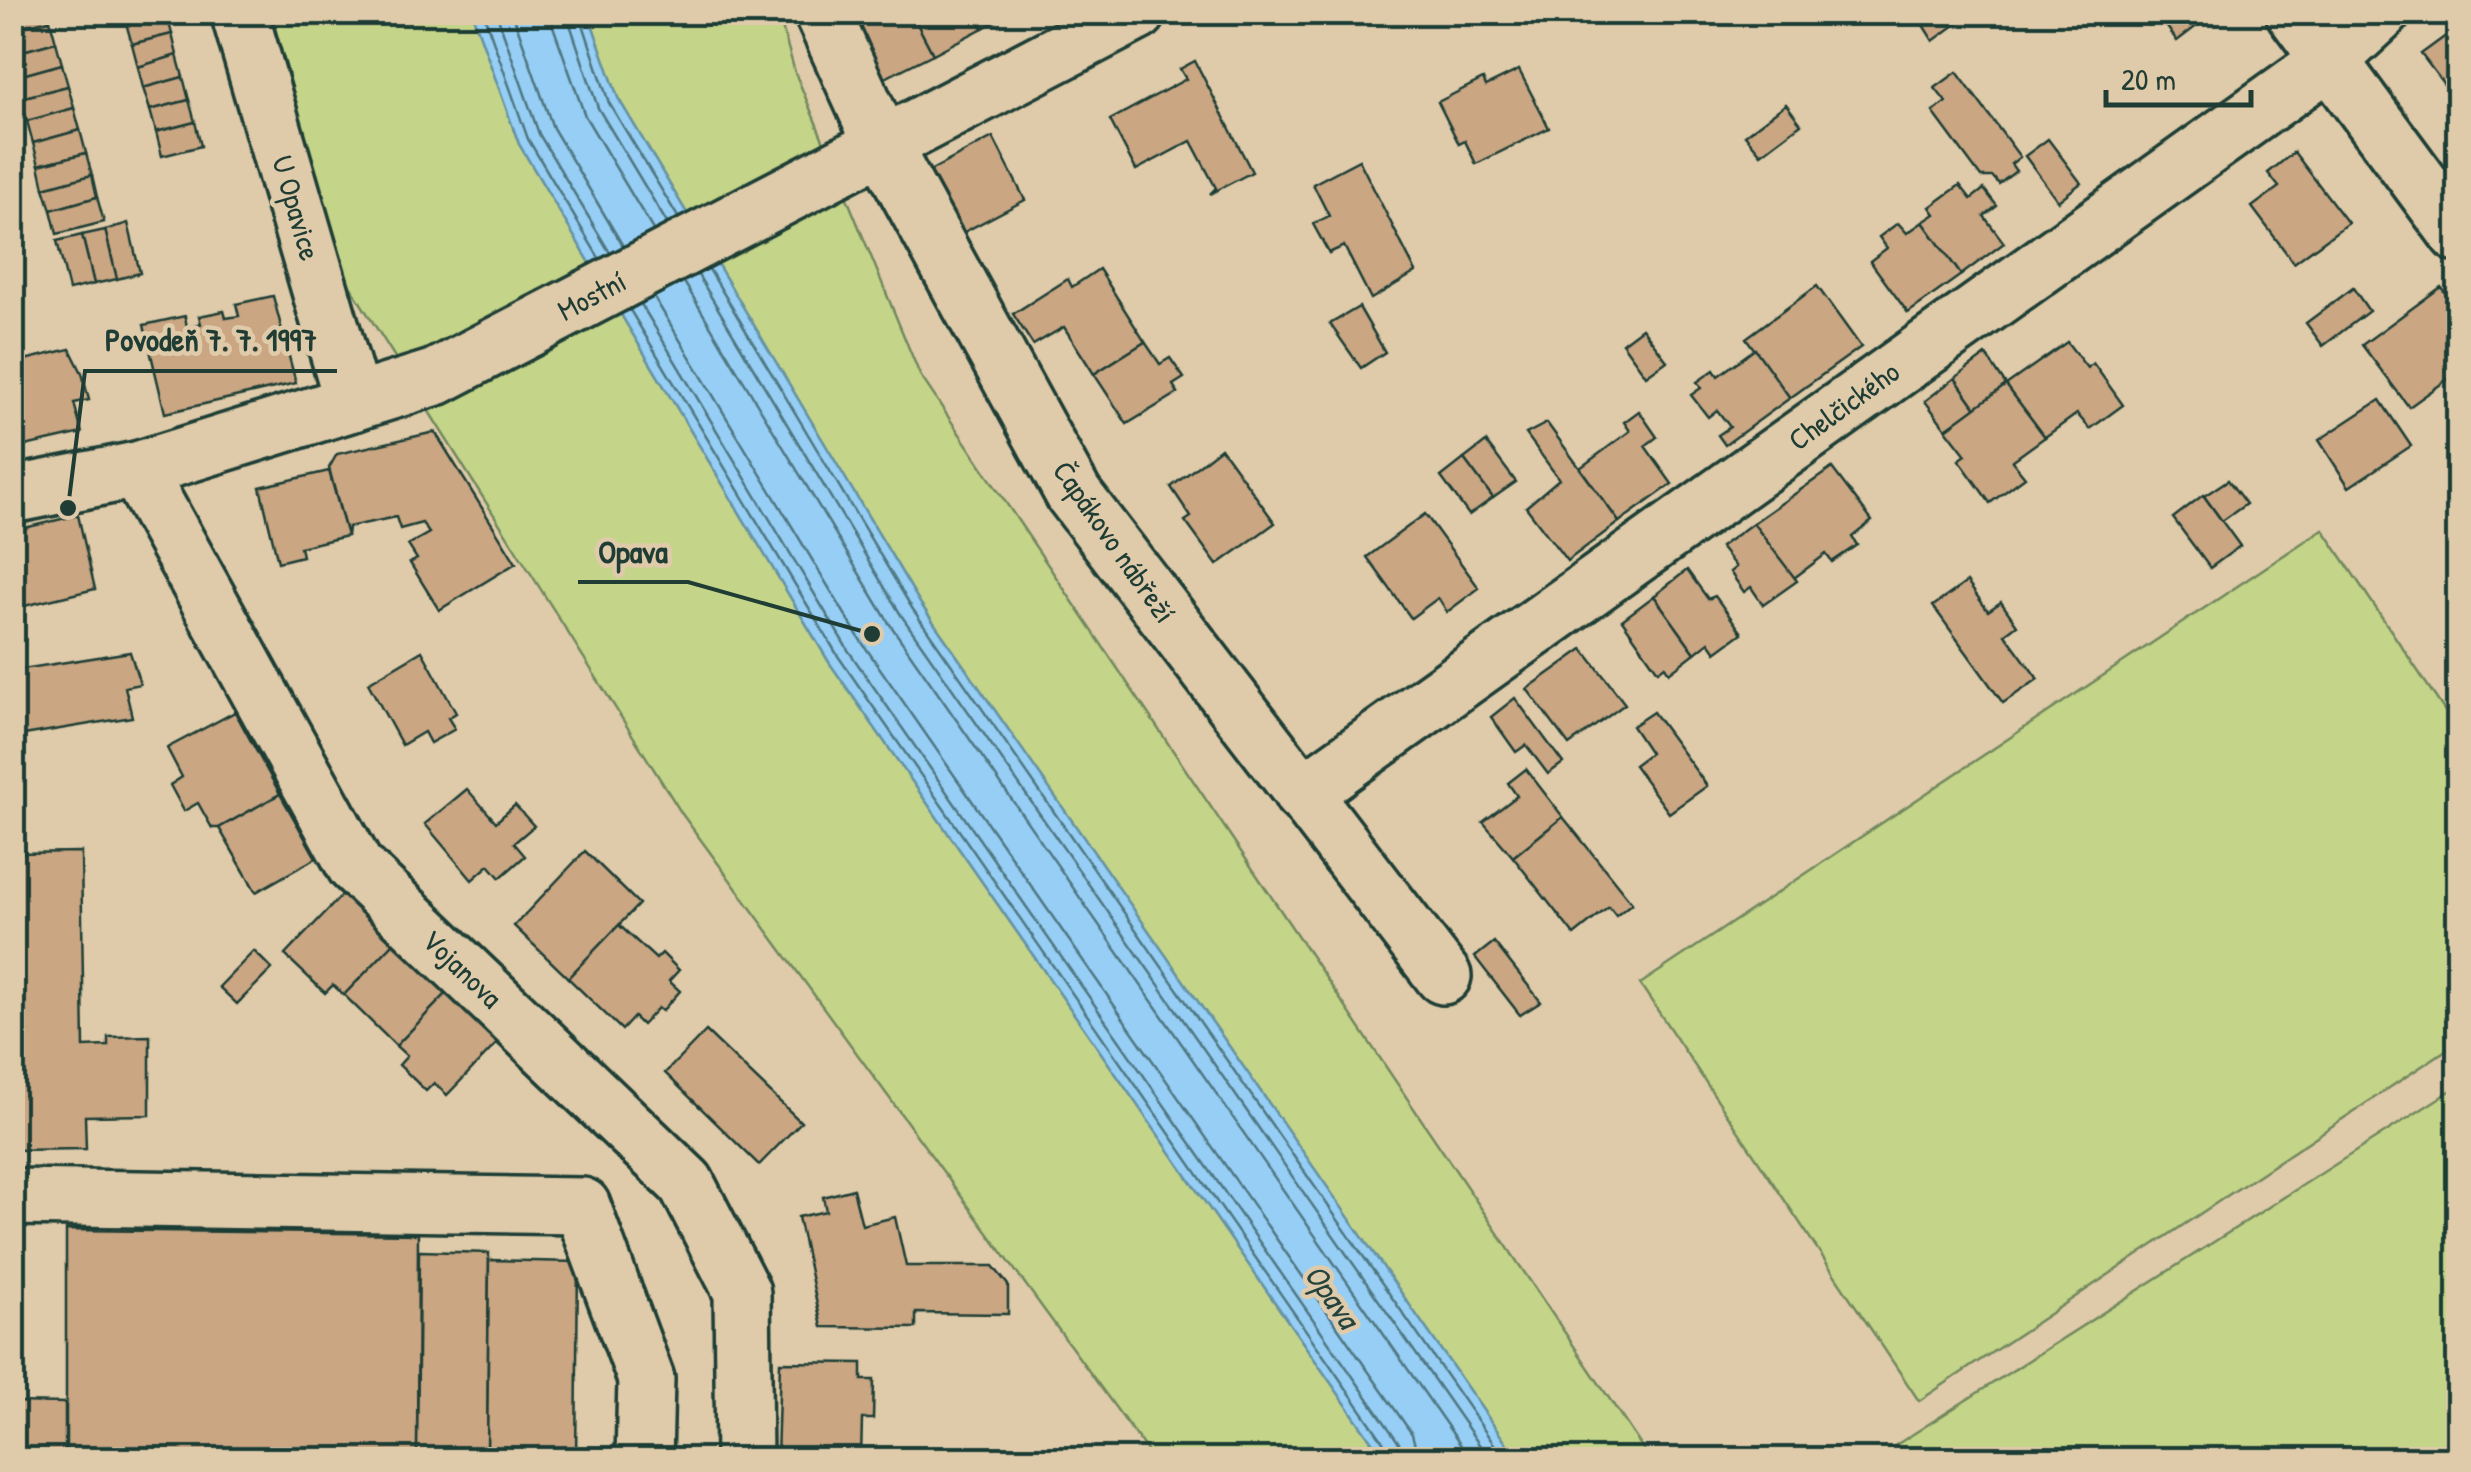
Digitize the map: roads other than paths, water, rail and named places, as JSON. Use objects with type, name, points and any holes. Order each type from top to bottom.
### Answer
[{"type":"street","name":"U Opavice","points":[[239,12],[354,403]]},
{"type":"street","name":"Čapákovo nábřeží","points":[[822,12],[882,144],[1074,495],[1443,976]]},
{"type":"street","name":"Mostní","points":[[12,495],[137,470],[436,377],[1138,12]]},
{"type":"street","points":[[2294,12],[2458,234]]},
{"type":"street","name":"Chelčického","points":[[1302,794],[2330,60],[2382,12]]},
{"type":"street","name":"Vojanova","points":[[137,470],[355,866],[686,1183],[742,1292],[744,1460]]},
{"type":"street","points":[[12,1198],[582,1206],[646,1379],[644,1460]]},
{"type":"water","points":[[472,13],[588,13],[618,98],[920,603],[1517,1459],[1384,1459],[829,662],[519,144]]},
{"type":"place","name":"Povodeň 7. 7. 1997","points":[[68,508]]},
{"type":"place","name":"Opava","points":[[872,634]]}]
